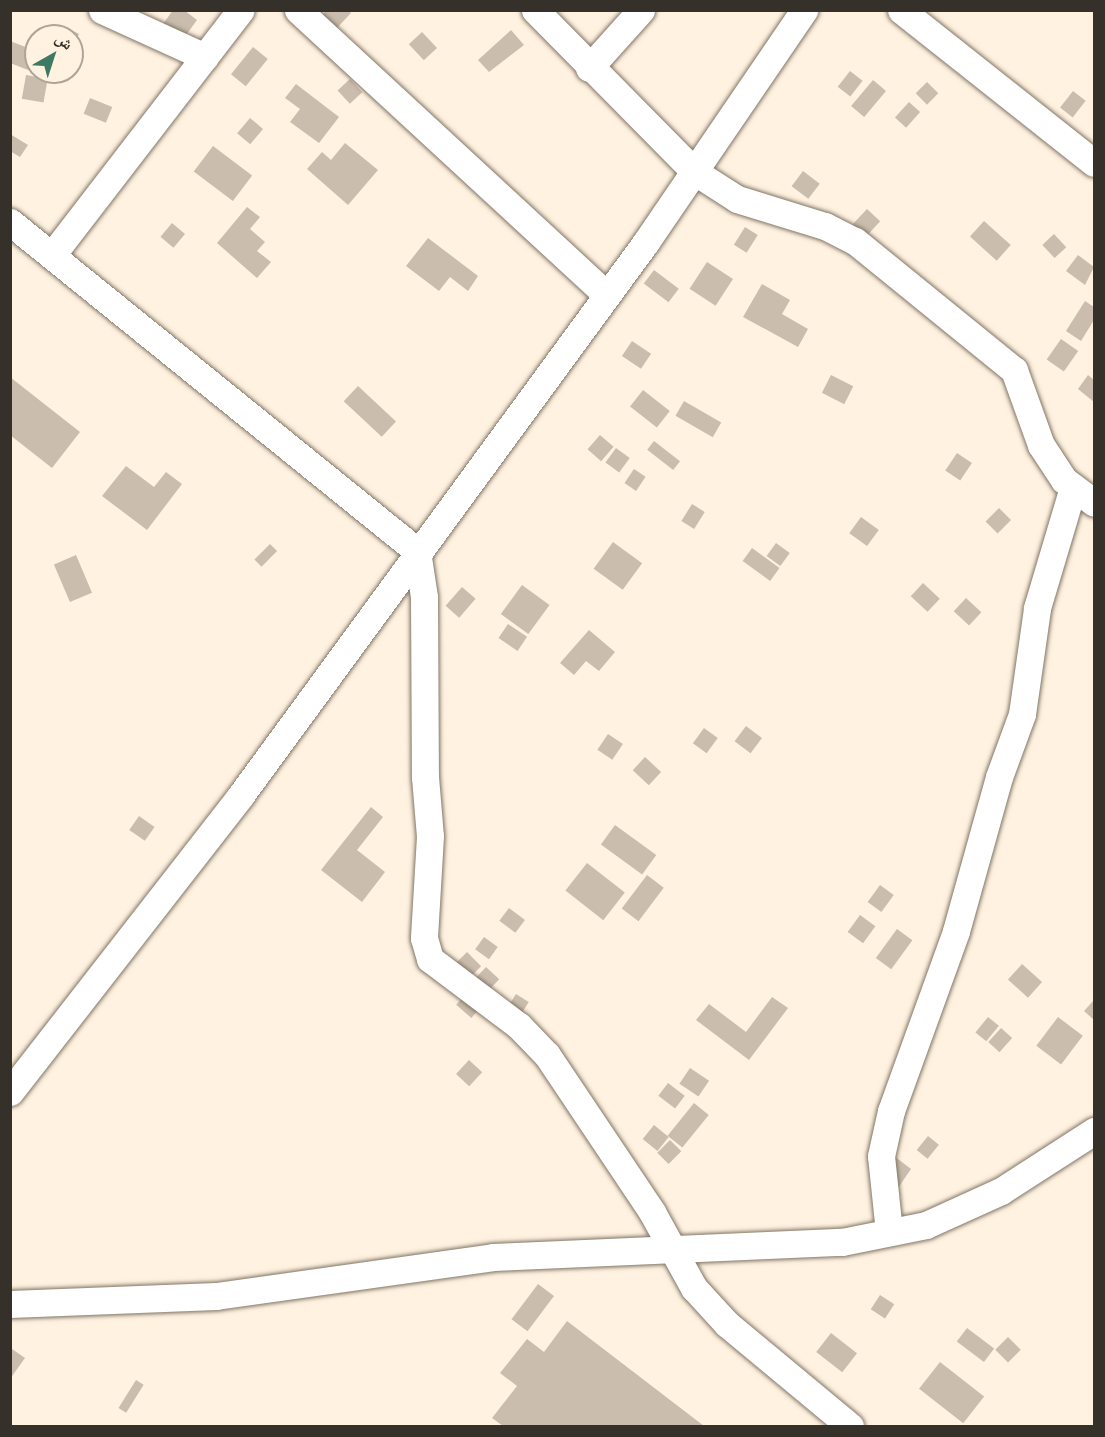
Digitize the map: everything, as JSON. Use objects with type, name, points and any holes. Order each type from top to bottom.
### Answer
[{"type":"street","points":[[102,10],[205,57]]},
{"type":"street","points":[[52,255],[241,10]]},
{"type":"street","points":[[298,10],[607,295]]},
{"type":"street","points":[[535,10],[589,68],[694,172],[737,199],[825,226],[855,241],[951,316],[1014,370],[1041,445],[1064,480],[1095,503]]},
{"type":"street","points":[[589,68],[641,10]]},
{"type":"street","points":[[10,1092],[241,795],[417,551],[607,295],[804,10]]},
{"type":"street","points":[[901,10],[1095,163]]},
{"type":"street","points":[[10,222],[417,551],[424,597],[425,777],[430,836],[424,938],[430,959],[519,1026],[547,1055],[671,1246],[694,1288],[727,1324],[850,1426]]},
{"type":"street","points":[[890,1232],[881,1156],[891,1111],[956,931],[999,777],[1022,714],[1037,608],[1073,487]]},
{"type":"street","points":[[10,1304],[216,1296],[493,1257],[671,1246],[842,1242],[926,1225],[1000,1191],[1095,1131]]},
{"type":"building","points":[[173,10],[184,10],[197,20],[176,49],[156,34]]},
{"type":"building","points":[[327,10],[348,10],[351,13],[336,29],[322,16]]},
{"type":"building","points":[[511,30],[524,45],[489,72],[478,60]]},
{"type":"building","points":[[422,32],[437,48],[424,60],[409,44]]},
{"type":"building","points":[[10,41],[24,46],[24,68],[10,63]]},
{"type":"building","points":[[253,47],[268,59],[246,86],[231,74]]},
{"type":"building","points":[[850,71],[863,81],[850,97],[838,87]]},
{"type":"building","points":[[350,79],[362,92],[350,104],[338,91]]},
{"type":"building","points":[[873,80],[886,91],[864,117],[851,106]]},
{"type":"building","points":[[927,82],[938,93],[927,105],[916,93]]},
{"type":"building","points":[[24,84],[47,84],[43,102],[22,99]]},
{"type":"building","points":[[296,84],[339,117],[319,143],[290,122],[300,109],[285,98]]},
{"type":"building","points":[[1073,91],[1086,101],[1073,117],[1060,108]]},
{"type":"building","points":[[90,98],[112,107],[106,123],[84,114]]},
{"type":"building","points":[[909,102],[920,112],[906,128],[895,118]]},
{"type":"building","points":[[250,118],[263,129],[250,144],[237,133]]},
{"type":"building","points":[[10,134],[28,145],[20,157],[10,151]]},
{"type":"building","points":[[345,143],[378,170],[348,205],[307,169],[322,152],[331,160]]},
{"type":"building","points":[[213,146],[252,175],[233,201],[194,172]]},
{"type":"building","points":[[803,171],[820,184],[808,199],[792,186]]},
{"type":"building","points":[[247,207],[260,217],[250,229],[265,242],[257,251],[271,262],[257,278],[217,243]]},
{"type":"building","points":[[867,209],[880,221],[866,237],[853,224]]},
{"type":"building","points":[[984,221],[1011,245],[997,261],[970,237]]},
{"type":"building","points":[[172,223],[185,234],[173,248],[160,237]]},
{"type":"building","points":[[745,227],[758,235],[747,253],[734,245]]},
{"type":"building","points":[[1054,234],[1066,247],[1055,258],[1042,245]]},
{"type":"building","points":[[428,238],[478,276],[468,291],[450,277],[439,291],[406,266]]},
{"type":"building","points":[[1078,255],[1094,267],[1085,285],[1066,271]]},
{"type":"building","points":[[707,262],[733,279],[716,306],[690,289]]},
{"type":"building","points":[[654,270],[679,289],[669,302],[644,284]]},
{"type":"building","points":[[762,284],[790,300],[782,314],[808,329],[798,347],[743,317]]},
{"type":"building","points":[[1085,301],[1094,307],[1094,320],[1081,341],[1066,331]]},
{"type":"building","points":[[1061,339],[1078,351],[1064,372],[1047,359]]},
{"type":"building","points":[[632,341],[651,354],[641,369],[622,356]]},
{"type":"building","points":[[831,375],[853,386],[844,404],[822,393]]},
{"type":"building","points":[[1088,375],[1094,380],[1094,402],[1078,389]]},
{"type":"building","points":[[10,377],[80,432],[52,468],[10,435]]},
{"type":"building","points":[[358,386],[396,421],[382,437],[344,401]]},
{"type":"building","points":[[643,390],[670,411],[657,427],[630,407]]},
{"type":"building","points":[[684,401],[721,423],[713,437],[676,416]]},
{"type":"building","points":[[600,435],[614,447],[601,461],[588,449]]},
{"type":"building","points":[[654,441],[680,461],[673,470],[647,450]]},
{"type":"building","points":[[616,448],[630,458],[619,473],[605,463]]},
{"type":"building","points":[[957,453],[972,463],[960,480],[945,470]]},
{"type":"building","points":[[126,466],[154,487],[166,472],[182,484],[147,530],[102,496]]},
{"type":"building","points":[[634,469],[646,477],[636,491],[624,483]]},
{"type":"building","points":[[692,504],[705,512],[694,529],[681,521]]},
{"type":"building","points":[[999,508],[1011,520],[998,533],[986,521]]},
{"type":"building","points":[[861,517],[879,530],[867,546],[849,533]]},
{"type":"building","points":[[613,542],[642,563],[623,590],[594,569]]},
{"type":"building","points":[[776,543],[790,553],[780,566],[767,556]]},
{"type":"building","points":[[270,544],[277,551],[262,567],[254,560]]},
{"type":"building","points":[[752,548],[780,568],[770,581],[743,561]]},
{"type":"building","points":[[76,555],[92,593],[70,602],[54,564]]},
{"type":"building","points":[[923,583],[940,599],[928,612],[911,596]]},
{"type":"building","points":[[522,585],[550,605],[528,634],[501,614]]},
{"type":"building","points":[[462,587],[476,599],[459,618],[446,606]]},
{"type":"building","points":[[966,598],[981,612],[969,625],[954,611]]},
{"type":"building","points":[[508,624],[527,637],[518,651],[498,638]]},
{"type":"building","points":[[589,630],[615,652],[599,671],[586,661],[574,675],[560,663]]},
{"type":"building","points":[[746,726],[762,738],[751,753],[735,741]]},
{"type":"building","points":[[704,728],[718,738],[707,753],[693,743]]},
{"type":"building","points":[[608,734],[623,744],[612,760],[597,750]]},
{"type":"building","points":[[645,757],[661,772],[649,785],[633,770]]},
{"type":"building","points":[[371,807],[383,817],[357,850],[385,872],[362,902],[321,870]]},
{"type":"building","points":[[139,816],[155,827],[145,841],[129,830]]},
{"type":"building","points":[[615,825],[656,855],[642,874],[601,844]]},
{"type":"building","points":[[587,863],[625,893],[603,920],[565,891]]},
{"type":"building","points":[[647,875],[664,888],[638,921],[622,909]]},
{"type":"building","points":[[880,885],[894,895],[881,912],[868,902]]},
{"type":"building","points":[[509,908],[525,920],[515,933],[499,921]]},
{"type":"building","points":[[860,915],[875,926],[863,943],[848,932]]},
{"type":"building","points":[[897,929],[912,940],[891,969],[876,958]]},
{"type":"building","points":[[484,937],[498,947],[489,959],[475,949]]},
{"type":"building","points":[[467,952],[481,966],[469,978],[455,964]]},
{"type":"building","points":[[1022,964],[1042,982],[1028,998],[1008,980]]},
{"type":"building","points":[[486,967],[499,979],[483,996],[470,984]]},
{"type":"building","points":[[470,989],[485,1002],[471,1018],[456,1005]]},
{"type":"building","points":[[516,994],[529,1002],[512,1029],[499,1021]]},
{"type":"building","points":[[772,997],[788,1008],[749,1060],[696,1020],[709,1004],[746,1032]]},
{"type":"building","points":[[1094,1000],[1094,1020],[1084,1011]]},
{"type":"building","points":[[988,1017],[999,1026],[986,1041],[975,1033]]},
{"type":"building","points":[[1058,1017],[1083,1036],[1061,1064],[1036,1046]]},
{"type":"building","points":[[1001,1028],[1012,1038],[999,1052],[988,1042]]},
{"type":"building","points":[[469,1060],[482,1072],[469,1086],[456,1074]]},
{"type":"building","points":[[690,1068],[709,1081],[698,1097],[679,1084]]},
{"type":"building","points":[[668,1083],[685,1096],[675,1108],[658,1096]]},
{"type":"building","points":[[694,1103],[709,1115],[682,1148],[668,1136]]},
{"type":"building","points":[[654,1125],[669,1137],[657,1151],[643,1139]]},
{"type":"building","points":[[928,1136],[939,1145],[928,1159],[917,1150]]},
{"type":"building","points":[[670,1140],[681,1151],[669,1164],[657,1153]]},
{"type":"building","points":[[886,1150],[911,1169],[898,1188]]},
{"type":"building","points":[[538,1284],[554,1296],[527,1331],[512,1319]]},
{"type":"building","points":[[880,1295],[894,1304],[885,1319],[871,1309]]},
{"type":"building","points":[[567,1321],[704,1426],[503,1426],[492,1418],[517,1386],[500,1373],[527,1339],[544,1352]]},
{"type":"building","points":[[967,1328],[994,1348],[984,1362],[957,1342]]},
{"type":"building","points":[[831,1333],[857,1353],[842,1372],[816,1352]]},
{"type":"building","points":[[1008,1337],[1021,1350],[1008,1362],[995,1350]]},
{"type":"building","points":[[12,1349],[25,1358],[10,1379],[10,1351]]},
{"type":"building","points":[[940,1362],[984,1396],[963,1423],[919,1389]]},
{"type":"building","points":[[136,1380],[144,1385],[126,1413],[119,1408]]}]
